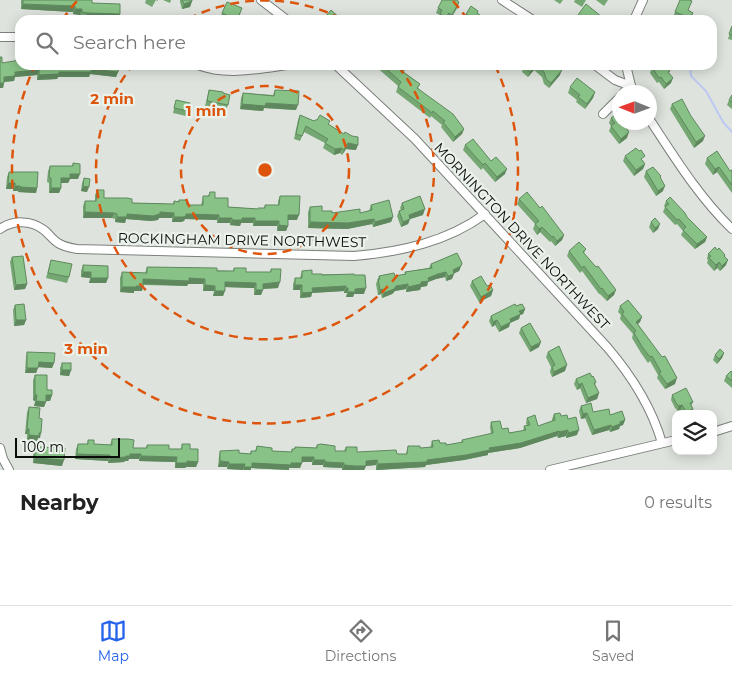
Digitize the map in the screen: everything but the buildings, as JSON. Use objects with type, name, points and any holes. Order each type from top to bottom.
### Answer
[{"type":"street","points":[[261,0],[280,15]]},
{"type":"street","points":[[502,0],[525,15]]},
{"type":"street","points":[[636,15],[643,0]]},
{"type":"street","points":[[0,37],[15,37]]},
{"type":"street","points":[[220,70],[244,70]]},
{"type":"street","name":"MORNINGTON DRIVE NORTHWEST","points":[[341,70],[415,139],[619,361],[642,396],[662,443]]},
{"type":"street","points":[[602,70],[624,85]]},
{"type":"street","points":[[627,70],[631,85]]},
{"type":"street","points":[[603,114],[612,105]]},
{"type":"street","points":[[657,130],[707,203],[732,229]]},
{"type":"street","name":"ROCKINGHAM DRIVE NORTHWEST","points":[[0,229],[18,222],[31,224],[42,229],[58,243],[77,249],[354,256],[385,254],[427,243],[447,235],[485,214]]},
{"type":"street","points":[[717,431],[732,426]]},
{"type":"street","points":[[550,470],[672,441]]},
{"type":"street","points":[[0,448],[9,470]]},
{"type":"waterway","points":[[690,70],[691,76],[706,91],[723,122],[732,132]]}]
